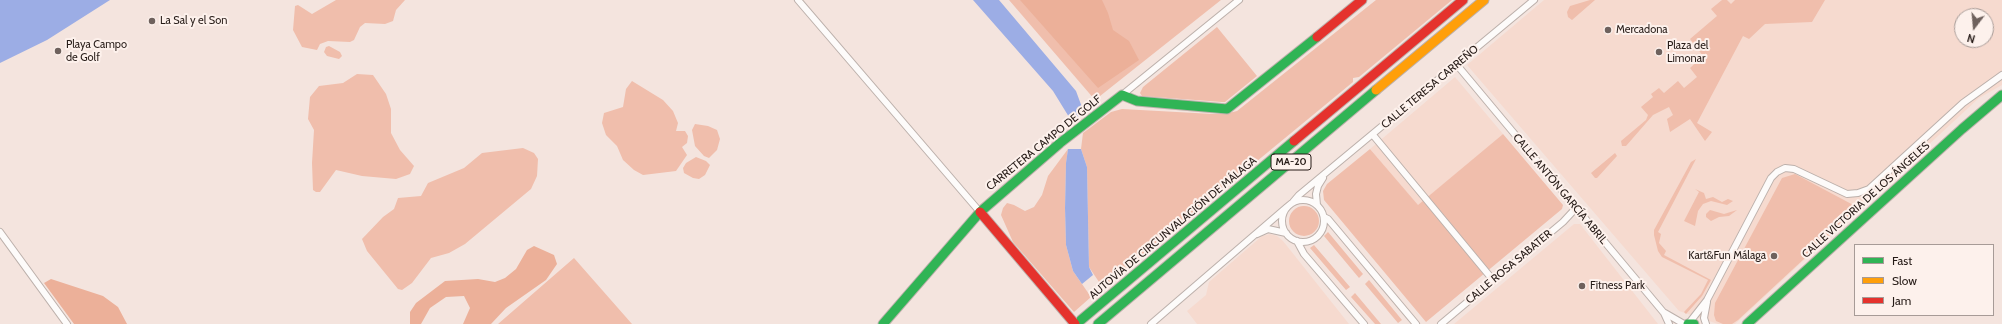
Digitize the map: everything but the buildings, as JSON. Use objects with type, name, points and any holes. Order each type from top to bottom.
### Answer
[{"type":"main road","points":[[1122,95],[1137,101],[1227,109],[1362,0]]},
{"type":"main road","name":"AUTOVÍA DE CIRCUNVALACIÓN DE MÁLAGA","points":[[1078,322],[1463,0]]},
{"type":"main road","name":"MA-20","points":[[1098,324],[1484,0]]},
{"type":"main road","name":"CARRETERA CAMPO DE GOLF","points":[[883,324],[980,212],[1060,143],[1122,95]]},
{"type":"main road","name":"CALLE VICTORIA DE LOS ÁNGELES","points":[[1747,324],[1962,129],[2002,95]]},
{"type":"main road","points":[[980,212],[1056,302],[1078,322]]},
{"type":"main road","points":[[1689,324],[1694,324]]},
{"type":"street","points":[[798,0],[980,212]]},
{"type":"street","name":"CARRETERA CAMPO DE GOLF","points":[[1122,95],[1239,0]]},
{"type":"street","name":"CALLE TERESA CARREÑO","points":[[1293,202],[1534,0]]},
{"type":"street","name":"CALLE ANTÓN GARCÍA ABRIL","points":[[1457,65],[1664,313],[1669,324]]},
{"type":"street","points":[[1689,324],[1707,300],[1772,178],[1777,172],[1785,168],[1794,169],[1847,194],[1869,189],[1963,103],[2002,75]]},
{"type":"street","points":[[1373,135],[1493,280]]},
{"type":"street","name":"CALLE TERESA CARREÑO","points":[[1317,205],[1316,194],[1318,186],[1325,174]]},
{"type":"street","points":[[1151,324],[1255,235],[1262,226],[1293,202],[1305,200],[1317,205],[1324,217],[1328,219],[1416,324]]},
{"type":"street","points":[[1286,233],[1282,220],[1287,207]]},
{"type":"street","name":"CALLE ROSA SABATER","points":[[1441,324],[1564,222],[1576,208]]},
{"type":"street","points":[[1297,241],[1311,240],[1317,236],[1324,224],[1324,217]]},
{"type":"street","points":[[1255,235],[1268,230],[1286,233],[1297,241],[1304,254],[1364,324]]},
{"type":"street","points":[[0,232],[67,324]]},
{"type":"street","points":[[1706,324],[1704,318],[1707,300]]},
{"type":"street","name":"CALLE ANTÓN GARCÍA ABRIL","points":[[1664,313],[1684,324]]},
{"type":"shaded area","points":[[336,0],[405,0],[396,10],[393,21],[385,24],[365,23],[360,27],[354,40],[350,42],[328,41],[320,44],[317,50],[302,47],[293,30],[295,6],[298,5],[312,14]]},
{"type":"shaded area","points":[[1009,0],[1221,0],[1095,100]]},
{"type":"shaded area","points":[[1020,0],[1102,0],[1113,30],[1129,41],[1139,60],[1098,88]]},
{"type":"shaded area","points":[[1376,0],[1452,0],[1359,77],[1353,78],[1353,82],[1103,288],[1089,267],[1087,167],[1081,149],[1083,133],[1111,112],[1122,109],[1213,114],[1225,114],[1237,111]]},
{"type":"shaded area","points":[[1544,0],[2002,0],[2002,85],[1979,98],[1735,324],[1718,324],[1679,311],[1467,65]]},
{"type":"shaded area","points":[[1595,0],[1572,20],[1568,17],[1567,12],[1570,6]]},
{"type":"shaded area","points":[[1722,0],[1727,0],[1731,4],[1735,0],[1825,0],[1812,22],[1765,24],[1749,39],[1743,36],[1697,123],[1712,132],[1705,141],[1690,119],[1670,132],[1667,119],[1673,115],[1669,107],[1653,115],[1626,146],[1622,146],[1621,141],[1646,120],[1648,115],[1641,107],[1653,97],[1651,94],[1659,88],[1664,93],[1678,81],[1684,88],[1697,77],[1690,68],[1703,56],[1690,39],[1717,16],[1711,9]]},
{"type":"shaded area","points":[[1217,27],[1257,76],[1225,102],[1142,96],[1140,93],[1143,87]]},
{"type":"shaded area","points":[[329,46],[340,52],[342,56],[339,59],[327,56],[324,52],[326,47]]},
{"type":"shaded area","points":[[357,74],[373,75],[386,94],[391,109],[391,133],[400,150],[414,166],[410,174],[396,179],[362,176],[336,170],[320,192],[316,192],[313,190],[312,163],[314,130],[308,119],[310,97],[319,86],[343,83]]},
{"type":"shaded area","points":[[1455,77],[1503,134],[1418,206],[1370,149]]},
{"type":"shaded area","points":[[632,81],[663,100],[673,111],[678,123],[676,131],[685,131],[688,136],[687,143],[682,147],[687,155],[676,171],[643,175],[634,170],[623,160],[617,146],[606,135],[602,123],[604,113],[623,107],[626,89]]},
{"type":"shaded area","points":[[695,124],[708,126],[717,130],[720,139],[717,150],[709,158],[704,156],[695,146],[692,130]]},
{"type":"shaded area","points":[[1503,134],[1563,205],[1562,209],[1426,322],[1324,200],[1323,191],[1327,184],[1370,149],[1418,205]]},
{"type":"shaded area","points":[[523,148],[534,153],[538,159],[537,176],[531,189],[465,244],[449,253],[431,258],[412,283],[402,290],[398,289],[367,251],[362,239],[383,217],[394,209],[398,198],[421,196],[428,183],[464,168],[482,153]]},
{"type":"shaded area","points":[[1068,149],[1066,164],[1065,208],[1066,245],[1073,271],[1091,297],[1074,312],[1013,242],[1001,215],[1003,208],[1007,203],[1025,211],[1034,207],[1042,195],[1048,176]]},
{"type":"shaded area","points":[[1615,153],[1617,156],[1597,178],[1595,178],[1591,173]]},
{"type":"shaded area","points":[[696,157],[706,161],[710,165],[705,175],[699,179],[693,178],[684,173],[683,168],[686,163]]},
{"type":"shaded area","points":[[1696,159],[1658,232],[1661,234],[1659,243],[1666,251],[1664,255],[1711,280],[1702,296],[1686,314],[1684,312],[1701,294],[1708,280],[1662,257],[1658,251],[1654,230],[1691,162]]},
{"type":"shaded area","name":"Kart&Fun Málaga","points":[[1795,174],[1859,208],[1738,320],[1732,324],[1723,324],[1716,321],[1714,315],[1715,303],[1782,178]]},
{"type":"shaded area","points":[[1695,189],[1704,193],[1706,199],[1713,197],[1722,202],[1728,199],[1733,201],[1727,205],[1711,201],[1703,204],[1698,211],[1695,226],[1684,221],[1699,192]]},
{"type":"shaded area","points":[[1304,206],[1315,210],[1319,221],[1315,232],[1304,236],[1293,232],[1289,221],[1293,210]]},
{"type":"shaded area","points":[[1710,210],[1724,214],[1737,210],[1729,216],[1719,217],[1711,221],[1706,217],[1706,214]]},
{"type":"shaded area","points":[[1574,224],[1580,224],[1658,324],[1454,324]]},
{"type":"shaded area","points":[[1328,232],[1363,274],[1359,278],[1324,236]]},
{"type":"shaded area","points":[[1270,234],[1277,236],[1283,241],[1349,324],[1197,324],[1187,311],[1206,295],[1209,282],[1262,236]]},
{"type":"shaded area","points":[[1314,245],[1350,287],[1346,290],[1310,248]]},
{"type":"shaded area","points":[[534,246],[554,255],[557,264],[546,280],[506,308],[491,324],[463,324],[470,308],[464,296],[446,297],[430,308],[421,324],[410,324],[410,312],[416,303],[445,281],[478,279],[495,282],[505,278],[516,269],[527,250]]},
{"type":"shaded area","points":[[574,258],[632,324],[498,324]]},
{"type":"shaded area","points":[[51,279],[103,296],[118,307],[127,324],[74,324],[44,283]]},
{"type":"shaded area","points":[[1369,280],[1402,320],[1398,323],[1365,284]]},
{"type":"shaded area","points":[[1355,293],[1381,324],[1375,324],[1351,297]]},
{"type":"water","points":[[0,0],[110,0],[47,40],[0,63]]},
{"type":"water","points":[[973,0],[999,0],[1076,91],[1083,110],[1080,117],[1069,117],[1053,91]]},
{"type":"water","points":[[1068,149],[1081,149],[1087,167],[1089,267],[1093,275],[1082,284],[1073,271],[1066,245],[1065,208],[1066,163]]},
{"type":"traffic: fast","points":[[883,324],[980,212],[1060,143],[1122,95],[1137,101],[1227,109],[1317,37]]},
{"type":"traffic: fast","points":[[1098,324],[1376,90]]},
{"type":"traffic: fast","points":[[1747,324],[1962,129],[2002,95]]},
{"type":"traffic: fast","points":[[1081,320],[1294,141]]},
{"type":"traffic: fast","points":[[1688,324],[1694,324]]},
{"type":"traffic: slow","points":[[1376,90],[1484,0]]},
{"type":"traffic: jam","points":[[1317,37],[1362,0]]},
{"type":"traffic: jam","points":[[1294,141],[1463,0]]},
{"type":"traffic: jam","points":[[980,212],[1075,324]]},
{"type":"place","name":"La Sal y el Son","points":[[152,21]]},
{"type":"place","name":"Mercadona","points":[[1608,30]]},
{"type":"place","name":"Playa Campo de Golf","points":[[58,51]]},
{"type":"place","name":"Plaza del Limonar","points":[[1659,52]]},
{"type":"place","name":"Kart&Fun Málaga","points":[[1774,256]]},
{"type":"place","name":"Fitness Park","points":[[1582,286]]}]
